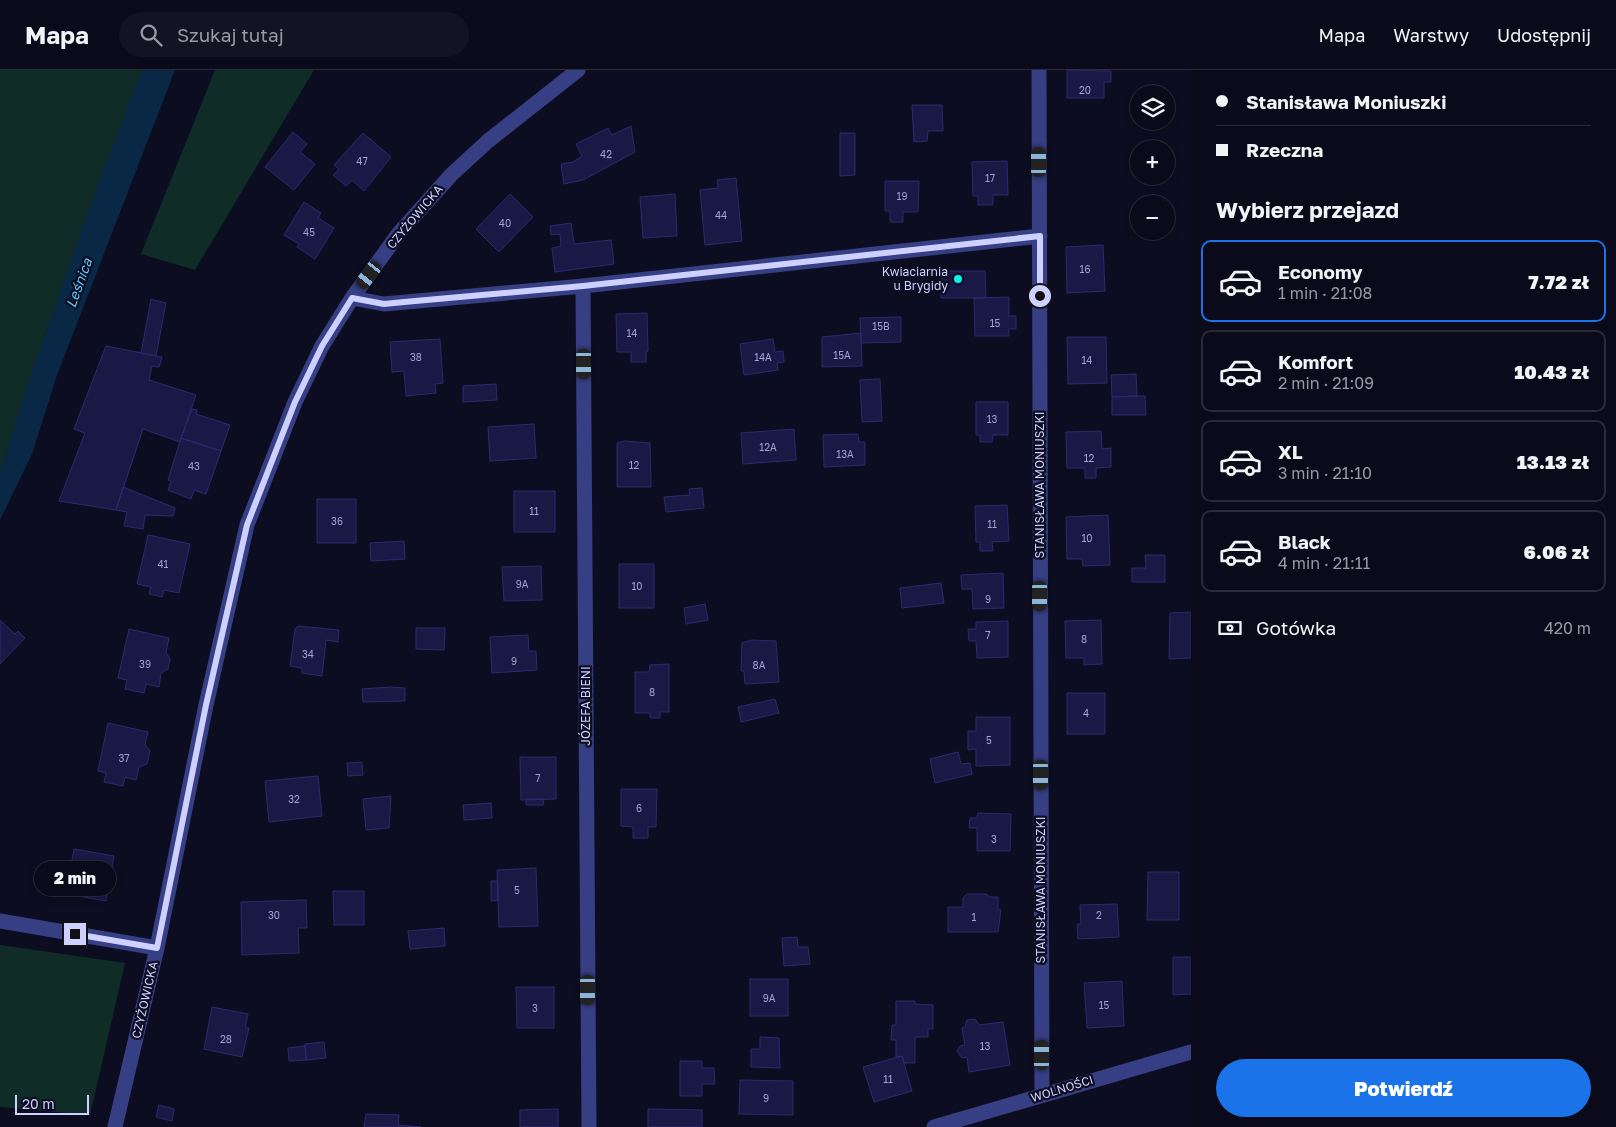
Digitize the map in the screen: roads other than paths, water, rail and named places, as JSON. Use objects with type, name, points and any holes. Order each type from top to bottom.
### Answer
[{"type":"street","name":"CZYŻOWICKA","points":[[116,1127],[157,948],[206,705],[247,525],[295,402],[322,346],[352,298],[400,234],[452,174],[509,122],[578,70]]},
{"type":"street","name":"STANISŁAWA MONIUSZKI","points":[[1039,70],[1042,1095]]},
{"type":"street","points":[[352,298],[384,304],[583,286],[1040,236]]},
{"type":"street","name":"JÓZEFA BIENI","points":[[583,286],[589,1127]]},
{"type":"street","points":[[0,921],[157,948]]},
{"type":"street","name":"WOLNOŚCI","points":[[934,1127],[1191,1052]]},
{"type":"water","name":"Leśnica","points":[[142,70],[175,70],[57,375],[32,454],[0,520],[0,474],[26,389],[96,190]]},
{"type":"place","name":"Kwiaciarnia u Brygidy","points":[[958,279]]}]
